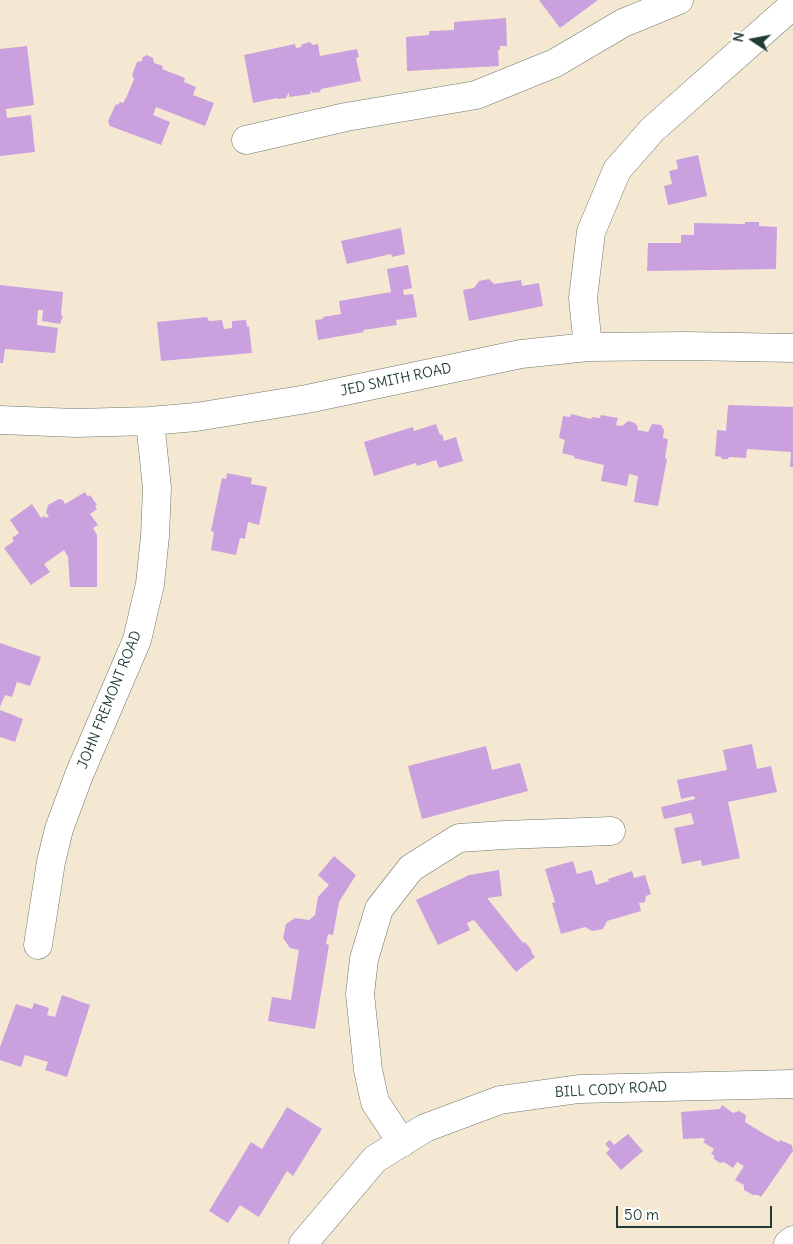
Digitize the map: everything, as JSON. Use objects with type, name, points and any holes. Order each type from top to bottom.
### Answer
[{"type":"street","points":[[246,140],[346,117],[476,95],[556,64],[623,23],[679,0]]},
{"type":"street","points":[[588,347],[583,298],[592,232],[617,170],[652,130],[793,5]]},
{"type":"street","name":"JED SMITH ROAD","points":[[0,420],[76,423],[150,421],[196,416],[307,399],[521,354],[588,347],[793,348]]},
{"type":"street","name":"JOHN FREMONT ROAD","points":[[38,944],[51,862],[59,829],[79,776],[137,640],[150,584],[156,536],[157,488],[150,421]]},
{"type":"street","points":[[402,1143],[376,1102],[368,1070],[360,994],[364,960],[379,909],[411,868],[458,838],[504,834],[611,831]]},
{"type":"street","name":"BILL CODY ROAD","points":[[303,1244],[375,1159],[425,1128],[500,1100],[579,1089],[793,1084]]},
{"type":"street","points":[[788,1244],[793,1240]]},
{"type":"building","points":[[539,0],[598,0],[560,28]]},
{"type":"building","points":[[506,18],[507,46],[500,46],[500,50],[498,50],[499,66],[407,71],[406,37],[429,35],[429,31],[454,30],[454,22]]},
{"type":"building","points":[[310,42],[313,45],[318,44],[320,56],[357,49],[359,57],[356,58],[361,81],[321,89],[320,92],[313,93],[310,90],[311,94],[289,97],[289,92],[286,98],[253,103],[244,55],[295,44],[296,48]]},
{"type":"building","points":[[27,46],[34,105],[6,109],[7,118],[31,115],[35,152],[0,156],[0,49]]},
{"type":"building","points":[[147,55],[153,58],[154,63],[163,66],[162,69],[185,78],[184,82],[196,87],[193,95],[214,103],[205,126],[156,107],[153,115],[170,122],[161,145],[110,126],[108,121],[116,104],[123,103],[127,96],[134,79],[132,75],[137,62],[142,61],[143,57]]},
{"type":"building","points":[[698,155],[707,196],[668,205],[664,186],[672,184],[669,171],[678,169],[676,160]]},
{"type":"building","points":[[745,222],[759,222],[759,226],[777,227],[776,269],[647,271],[648,243],[681,243],[681,235],[694,235],[694,223],[745,224]]},
{"type":"building","points":[[401,228],[405,254],[392,257],[391,254],[347,264],[341,241]]},
{"type":"building","points":[[408,265],[412,288],[403,290],[404,295],[413,294],[417,317],[396,320],[397,325],[318,340],[315,320],[341,314],[339,301],[391,292],[387,269]]},
{"type":"building","points":[[489,279],[494,284],[521,280],[522,286],[539,283],[543,306],[469,321],[463,290],[474,288],[479,281]]},
{"type":"building","points":[[0,285],[63,292],[61,315],[63,316],[60,324],[42,321],[43,310],[38,310],[37,325],[58,328],[55,353],[5,349],[3,363],[0,363]]},
{"type":"building","points":[[207,317],[209,321],[222,320],[224,329],[232,328],[232,321],[246,320],[247,327],[249,326],[252,353],[161,361],[157,322]]},
{"type":"building","points":[[728,406],[793,407],[793,467],[790,467],[791,452],[747,449],[746,458],[729,457],[728,459],[722,459],[715,456],[717,430],[726,431]]},
{"type":"building","points":[[571,414],[591,419],[592,417],[600,418],[601,415],[618,418],[616,425],[622,426],[628,421],[635,423],[638,427],[637,430],[648,432],[652,424],[661,425],[664,430],[663,438],[668,439],[665,458],[667,459],[658,506],[634,502],[638,476],[629,474],[627,486],[601,481],[604,465],[574,458],[574,456],[562,453],[565,440],[559,438],[563,416],[570,417]]},
{"type":"building","points":[[436,424],[444,441],[456,437],[463,461],[439,468],[436,460],[417,466],[416,463],[374,476],[364,442],[413,427],[414,431]]},
{"type":"building","points":[[227,473],[252,478],[251,484],[267,487],[259,525],[248,522],[245,539],[240,538],[236,555],[211,550],[214,532],[211,531],[222,478],[226,479]]},
{"type":"building","points":[[85,492],[88,497],[90,495],[97,505],[95,506],[97,509],[90,514],[98,525],[93,528],[97,535],[97,587],[70,587],[68,557],[64,550],[44,564],[50,572],[31,585],[4,548],[14,541],[12,538],[19,533],[10,520],[32,504],[41,518],[44,516],[46,518],[49,516],[46,513],[48,505],[59,499],[63,500],[65,504]]},
{"type":"building","points":[[0,643],[41,657],[30,686],[17,682],[12,697],[5,695],[0,707]]},
{"type":"building","points":[[0,710],[23,719],[15,742],[0,737]]},
{"type":"building","points":[[752,744],[757,769],[771,766],[777,792],[728,802],[740,858],[702,866],[701,860],[682,864],[674,828],[694,824],[691,813],[664,819],[661,807],[695,799],[694,796],[681,799],[677,780],[727,770],[723,750]]},
{"type":"building","points":[[486,746],[492,770],[520,763],[528,791],[422,819],[408,766]]},
{"type":"building","points":[[334,856],[356,875],[339,902],[333,935],[328,934],[326,944],[329,945],[315,1029],[268,1021],[272,997],[291,1000],[299,950],[290,948],[283,938],[286,924],[295,918],[309,920],[315,915],[318,897],[329,885],[318,875]]},
{"type":"building","points":[[573,861],[577,874],[592,870],[596,885],[632,871],[634,878],[645,875],[651,894],[646,896],[645,902],[639,903],[641,911],[607,921],[603,929],[592,931],[585,927],[561,934],[552,903],[555,902],[545,869]]},
{"type":"building","points":[[499,870],[502,896],[487,898],[523,943],[525,942],[535,957],[516,972],[474,920],[467,923],[470,930],[438,945],[416,900],[469,875]]},
{"type":"building","points":[[62,995],[90,1005],[67,1077],[45,1070],[48,1062],[25,1055],[21,1067],[0,1060],[0,1047],[16,1004],[32,1009],[34,1003],[49,1008],[47,1015],[55,1017]]},
{"type":"building","points":[[722,1105],[733,1113],[739,1111],[746,1115],[745,1122],[766,1135],[779,1142],[780,1140],[792,1145],[793,1151],[761,1197],[744,1190],[744,1185],[735,1180],[744,1166],[737,1162],[733,1168],[724,1162],[720,1163],[714,1159],[714,1155],[711,1154],[714,1149],[703,1142],[705,1140],[703,1138],[683,1139],[681,1112],[720,1109]]},
{"type":"building","points":[[287,1107],[322,1129],[293,1176],[287,1171],[259,1217],[240,1205],[228,1223],[209,1211],[251,1142],[262,1149]]},
{"type":"building","points":[[628,1134],[643,1151],[621,1170],[606,1153],[610,1149],[605,1144],[610,1140],[614,1145]]}]
